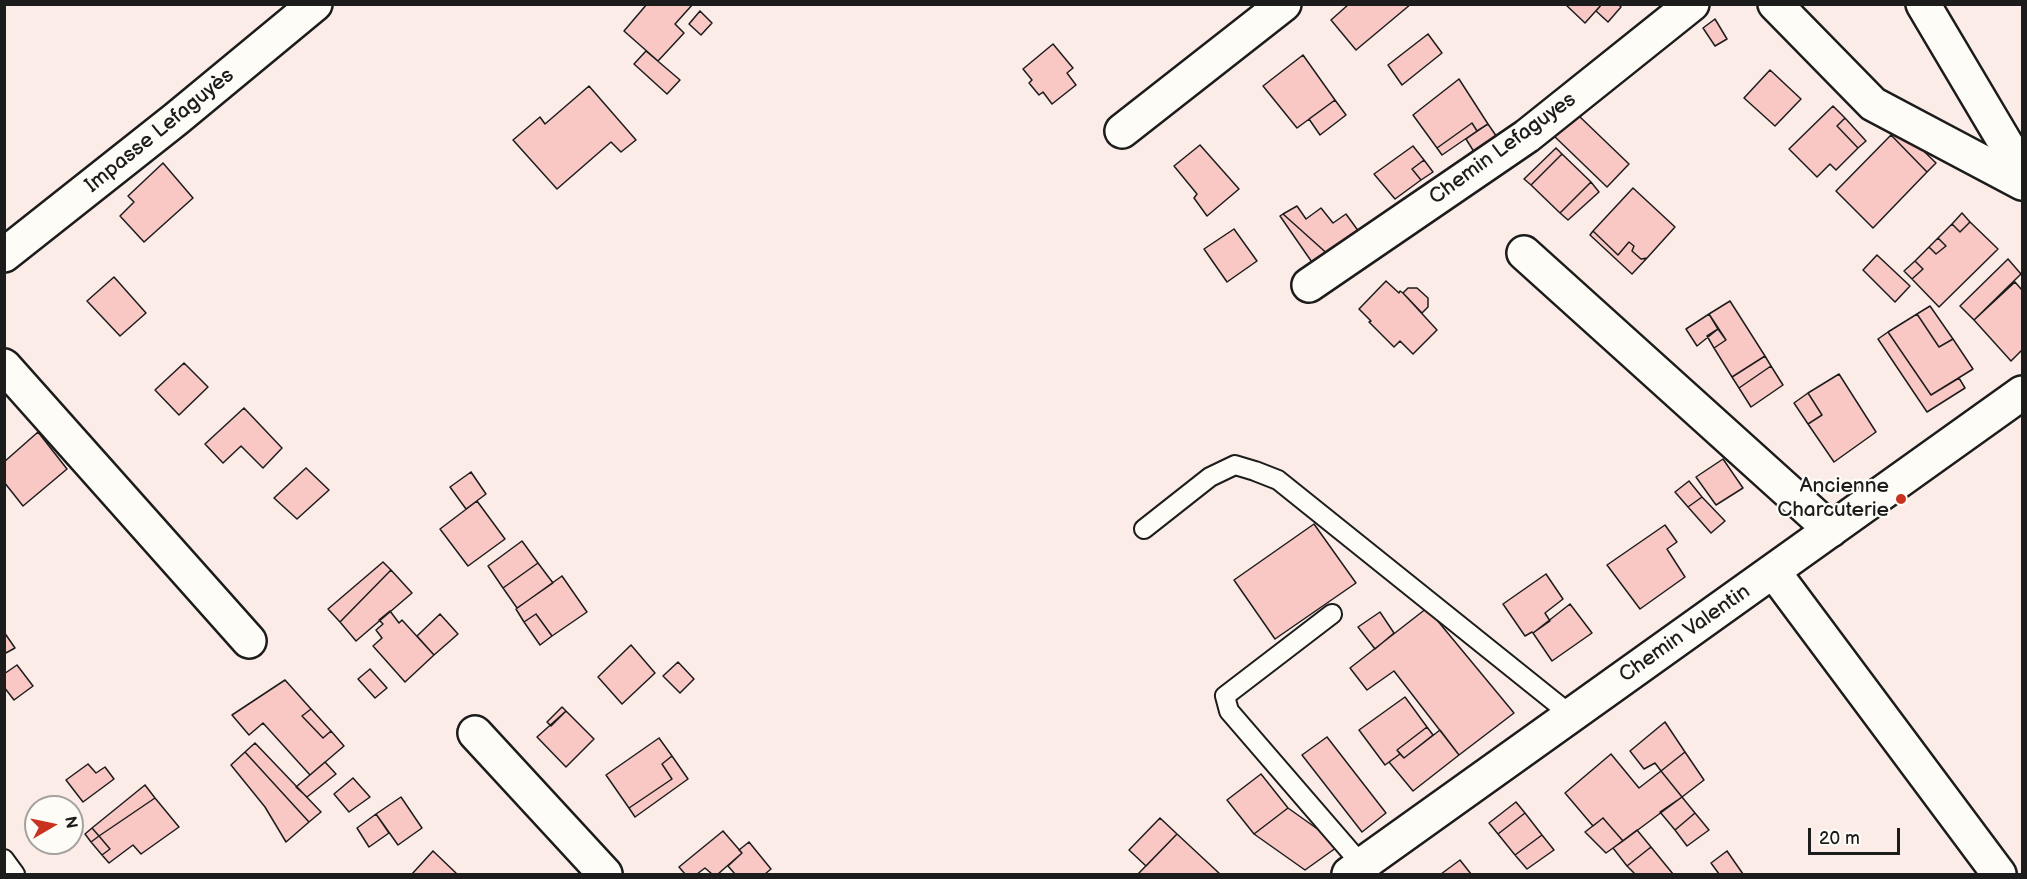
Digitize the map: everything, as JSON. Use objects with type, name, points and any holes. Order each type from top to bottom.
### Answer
[{"type":"street","name":"Impasse Lefaguyès","points":[[4,255],[176,119],[315,4]]},
{"type":"street","points":[[1122,131],[1284,4]]},
{"type":"street","name":"Chemin Lefaguyes","points":[[1309,285],[1527,136],[1692,4]]},
{"type":"street","points":[[1775,4],[1874,104],[2022,183]]},
{"type":"street","points":[[1923,4],[2022,171]]},
{"type":"street","points":[[1524,253],[1831,530]]},
{"type":"street","points":[[4,366],[249,641]]},
{"type":"street","name":"Chemin Valentin","points":[[1355,870],[2022,393]]},
{"type":"street","points":[[1773,571],[1999,874]]},
{"type":"street","points":[[474,733],[605,874]]},
{"type":"lane","points":[[1144,529],[1210,477],[1235,465],[1278,480],[1571,715]]},
{"type":"lane","points":[[1332,614],[1225,696],[1229,711],[1355,870]]},
{"type":"lane","points":[[4,859],[15,874]]},
{"type":"building","points":[[647,4],[693,4],[675,24],[684,33],[658,61],[624,31]]},
{"type":"building","points":[[1349,4],[1411,4],[1356,50],[1331,20]]},
{"type":"building","points":[[1565,4],[1602,4],[1585,23]]},
{"type":"building","points":[[1602,4],[1618,4],[1621,7],[1608,22],[1596,11]]},
{"type":"building","points":[[700,11],[712,23],[701,35],[689,24]]},
{"type":"building","points":[[1715,19],[1727,39],[1715,46],[1703,28]]},
{"type":"building","points":[[1428,34],[1442,53],[1402,85],[1388,65]]},
{"type":"building","points":[[1053,44],[1073,68],[1067,73],[1076,85],[1052,104],[1043,92],[1039,95],[1029,83],[1032,80],[1023,69]]},
{"type":"building","points":[[646,51],[680,80],[667,94],[634,64]]},
{"type":"building","points":[[1303,55],[1335,100],[1297,128],[1263,86]]},
{"type":"building","points":[[1770,70],[1801,99],[1775,126],[1744,98]]},
{"type":"building","points":[[1459,79],[1488,124],[1477,131],[1472,123],[1437,148],[1413,115]]},
{"type":"building","points":[[589,86],[636,140],[621,152],[611,142],[557,189],[513,140],[540,117],[545,124]]},
{"type":"building","points":[[1335,100],[1346,115],[1320,135],[1309,119]]},
{"type":"building","points":[[1833,106],[1845,118],[1837,126],[1858,148],[1836,170],[1830,164],[1817,177],[1789,149]]},
{"type":"building","points":[[1579,116],[1629,164],[1607,187],[1553,135]]},
{"type":"building","points":[[1845,118],[1866,141],[1858,148],[1837,126]]},
{"type":"building","points":[[1472,123],[1477,131],[1442,155],[1437,148]]},
{"type":"building","points":[[1488,124],[1499,140],[1476,155],[1466,139]]},
{"type":"building","points":[[1899,127],[1936,163],[1927,172],[1891,135]]},
{"type":"building","points":[[1891,135],[1927,172],[1873,228],[1836,191]]},
{"type":"building","points":[[1200,145],[1239,189],[1207,216],[1194,198],[1197,194],[1174,166]]},
{"type":"building","points":[[1413,146],[1424,160],[1412,169],[1421,180],[1395,199],[1374,174]]},
{"type":"building","points":[[1556,148],[1562,154],[1531,185],[1524,179]]},
{"type":"building","points":[[1562,154],[1591,182],[1560,213],[1531,185]]},
{"type":"building","points":[[1424,160],[1433,172],[1421,180],[1412,169]]},
{"type":"building","points":[[163,163],[193,198],[144,242],[120,216],[134,202],[128,196]]},
{"type":"building","points":[[1591,182],[1599,192],[1568,220],[1560,213]]},
{"type":"building","points":[[1633,188],[1675,227],[1647,258],[1641,259],[1632,251],[1634,246],[1629,242],[1618,255],[1593,231]]},
{"type":"building","points":[[1297,206],[1306,219],[1321,208],[1333,223],[1346,214],[1362,236],[1331,257],[1283,214]]},
{"type":"building","points":[[1962,213],[1970,222],[1960,232],[1952,224]]},
{"type":"building","points":[[1283,214],[1331,257],[1316,268],[1280,216]]},
{"type":"building","points":[[1970,222],[1998,249],[1939,307],[1912,279],[1923,269],[1915,261],[1929,247],[1936,254],[1946,246],[1938,238],[1952,224],[1960,232]]},
{"type":"building","points":[[1234,229],[1257,261],[1227,282],[1204,249]]},
{"type":"building","points":[[1593,231],[1618,255],[1629,242],[1634,246],[1632,251],[1641,259],[1647,258],[1632,274],[1590,235]]},
{"type":"building","points":[[1938,238],[1946,246],[1936,254],[1929,247]]},
{"type":"building","points":[[1877,255],[1910,286],[1895,302],[1863,270]]},
{"type":"building","points":[[2008,259],[2021,274],[1974,320],[1960,306]]},
{"type":"building","points":[[1915,261],[1923,269],[1912,279],[1904,271]]},
{"type":"building","points":[[114,277],[146,313],[120,336],[87,301]]},
{"type":"building","points":[[1386,281],[1399,293],[1400,291],[1403,293],[1437,330],[1413,354],[1400,341],[1394,347],[1359,309]]},
{"type":"building","points":[[2015,282],[2022,290],[2022,350],[2011,361],[1974,320]]},
{"type":"building","points":[[1408,288],[1417,288],[1428,298],[1428,307],[1422,313],[1403,293]]},
{"type":"building","points":[[1730,301],[1765,356],[1732,377],[1714,348],[1726,340],[1709,314]]},
{"type":"building","points":[[1930,306],[1953,339],[1939,347],[1917,314]]},
{"type":"building","points":[[1709,314],[1718,329],[1697,346],[1686,329]]},
{"type":"building","points":[[1917,314],[1939,347],[1953,339],[1973,369],[1931,395],[1888,332]]},
{"type":"building","points":[[1718,329],[1726,340],[1714,348],[1707,336]]},
{"type":"building","points":[[1888,332],[1931,395],[1959,378],[1965,388],[1927,412],[1878,339]]},
{"type":"building","points":[[1765,356],[1771,366],[1739,388],[1732,377]]},
{"type":"building","points":[[184,363],[208,387],[179,415],[155,390]]},
{"type":"building","points":[[1771,366],[1783,385],[1751,407],[1739,388]]},
{"type":"building","points":[[1839,374],[1876,432],[1834,462],[1808,424],[1822,415],[1808,393]]},
{"type":"building","points":[[1808,393],[1822,415],[1808,424],[1794,403]]},
{"type":"building","points":[[244,408],[282,448],[263,468],[241,446],[223,463],[205,444]]},
{"type":"building","points":[[38,432],[67,469],[23,506],[4,482],[4,462]]},
{"type":"building","points":[[1723,459],[1743,488],[1716,505],[1696,477]]},
{"type":"building","points":[[306,468],[329,490],[297,519],[274,498]]},
{"type":"building","points":[[471,472],[486,494],[466,509],[450,487]]},
{"type":"building","points":[[1689,481],[1702,497],[1688,507],[1675,492]]},
{"type":"building","points":[[1702,497],[1725,521],[1711,533],[1688,507]]},
{"type":"building","points":[[477,501],[505,539],[468,566],[440,529]]},
{"type":"building","points":[[1314,524],[1356,583],[1275,639],[1234,580]]},
{"type":"building","points":[[1665,525],[1677,542],[1667,549],[1685,577],[1640,609],[1607,565]]},
{"type":"building","points":[[522,541],[538,563],[503,588],[488,566]]},
{"type":"building","points":[[383,562],[391,570],[340,622],[328,609]]},
{"type":"building","points":[[538,563],[553,583],[517,608],[503,588]]},
{"type":"building","points":[[391,570],[412,593],[356,641],[340,622]]},
{"type":"building","points":[[1546,574],[1563,599],[1545,613],[1550,621],[1525,636],[1503,604]]},
{"type":"building","points":[[562,576],[587,612],[552,636],[536,614],[524,622],[516,609]]},
{"type":"building","points":[[1570,604],[1592,633],[1552,661],[1533,633]]},
{"type":"building","points":[[1427,608],[1514,713],[1459,755],[1394,671],[1367,690],[1350,668]]},
{"type":"building","points":[[390,611],[399,623],[402,620],[434,655],[405,682],[373,646],[382,638],[376,630],[383,624],[379,620]]},
{"type":"building","points":[[1380,612],[1394,633],[1375,649],[1358,627]]},
{"type":"building","points":[[440,614],[458,634],[434,655],[417,636]]},
{"type":"building","points":[[536,614],[552,636],[540,645],[524,622]]},
{"type":"building","points":[[4,632],[15,648],[4,654]]},
{"type":"building","points":[[631,645],[655,673],[622,704],[598,677]]},
{"type":"building","points":[[678,662],[694,679],[680,693],[663,676]]},
{"type":"building","points":[[17,665],[33,686],[14,700],[4,687],[4,674]]},
{"type":"building","points":[[370,669],[387,688],[375,698],[358,679]]},
{"type":"building","points":[[285,680],[311,709],[302,716],[323,738],[331,731],[344,746],[310,775],[263,723],[249,735],[232,715]]},
{"type":"building","points":[[1405,697],[1427,727],[1397,750],[1400,754],[1385,765],[1359,730]]},
{"type":"building","points":[[562,707],[566,711],[551,726],[547,722]]},
{"type":"building","points":[[311,709],[331,731],[323,738],[302,716]]},
{"type":"building","points":[[566,711],[594,739],[566,767],[537,737]]},
{"type":"building","points":[[1665,722],[1685,752],[1661,771],[1655,763],[1644,769],[1630,751]]},
{"type":"building","points":[[1427,727],[1433,735],[1404,758],[1397,750]]},
{"type":"building","points":[[1440,730],[1459,755],[1413,791],[1389,762],[1400,754],[1404,758]]},
{"type":"building","points":[[1327,737],[1386,813],[1362,832],[1302,755]]},
{"type":"building","points":[[659,738],[672,756],[662,764],[672,779],[629,808],[606,775]]},
{"type":"building","points":[[255,743],[321,812],[309,822],[245,752]]},
{"type":"building","points":[[245,752],[309,822],[286,842],[265,807],[231,765]]},
{"type":"building","points":[[1685,752],[1704,780],[1682,797],[1661,771]]},
{"type":"building","points":[[1611,754],[1639,788],[1661,771],[1682,797],[1623,841],[1603,818],[1593,826],[1565,793]]},
{"type":"building","points":[[672,756],[688,779],[635,817],[629,808],[672,779],[662,764]]},
{"type":"building","points":[[325,762],[336,774],[307,797],[296,787]]},
{"type":"building","points":[[88,764],[96,773],[105,767],[114,779],[84,801],[84,795],[78,795],[66,780]]},
{"type":"building","points":[[1261,774],[1288,808],[1254,834],[1227,800]]},
{"type":"building","points":[[353,778],[370,797],[349,812],[334,794]]},
{"type":"building","points":[[145,785],[155,798],[99,836],[92,828]]},
{"type":"building","points":[[401,797],[422,828],[398,845],[376,814]]},
{"type":"building","points":[[1682,797],[1695,813],[1675,830],[1660,812]]},
{"type":"building","points":[[155,798],[179,827],[141,854],[133,845],[109,863],[102,855],[110,849],[99,836]]},
{"type":"building","points":[[1516,802],[1525,813],[1498,834],[1489,823]]},
{"type":"building","points":[[1288,808],[1340,845],[1305,870],[1254,834]]},
{"type":"building","points":[[1525,813],[1542,835],[1515,855],[1498,834]]},
{"type":"building","points":[[1695,813],[1709,830],[1687,846],[1675,830]]},
{"type":"building","points":[[376,814],[389,833],[369,847],[357,828]]},
{"type":"building","points":[[1160,818],[1177,834],[1146,866],[1129,850]]},
{"type":"building","points":[[1603,818],[1623,841],[1606,853],[1585,832]]},
{"type":"building","points":[[92,828],[99,836],[91,842],[85,834]]},
{"type":"building","points":[[1637,830],[1651,847],[1627,866],[1613,848]]},
{"type":"building","points":[[723,831],[742,853],[718,874],[712,874],[705,868],[697,874],[685,874],[679,867]]},
{"type":"building","points":[[1177,834],[1220,874],[1138,874]]},
{"type":"building","points":[[1542,835],[1554,850],[1527,869],[1515,855]]},
{"type":"building","points":[[99,836],[110,849],[102,855],[91,842]]},
{"type":"building","points":[[749,842],[771,869],[765,874],[735,874],[728,866],[742,853],[739,850]]},
{"type":"building","points":[[1651,847],[1673,874],[1635,874],[1627,866]]},
{"type":"building","points":[[433,851],[457,874],[412,874]]},
{"type":"building","points":[[1727,851],[1743,874],[1719,874],[1711,863]]},
{"type":"building","points":[[1460,860],[1471,874],[1441,874]]},
{"type":"place","name":"Ancienne Charcuterie","points":[[1901,499]]}]
